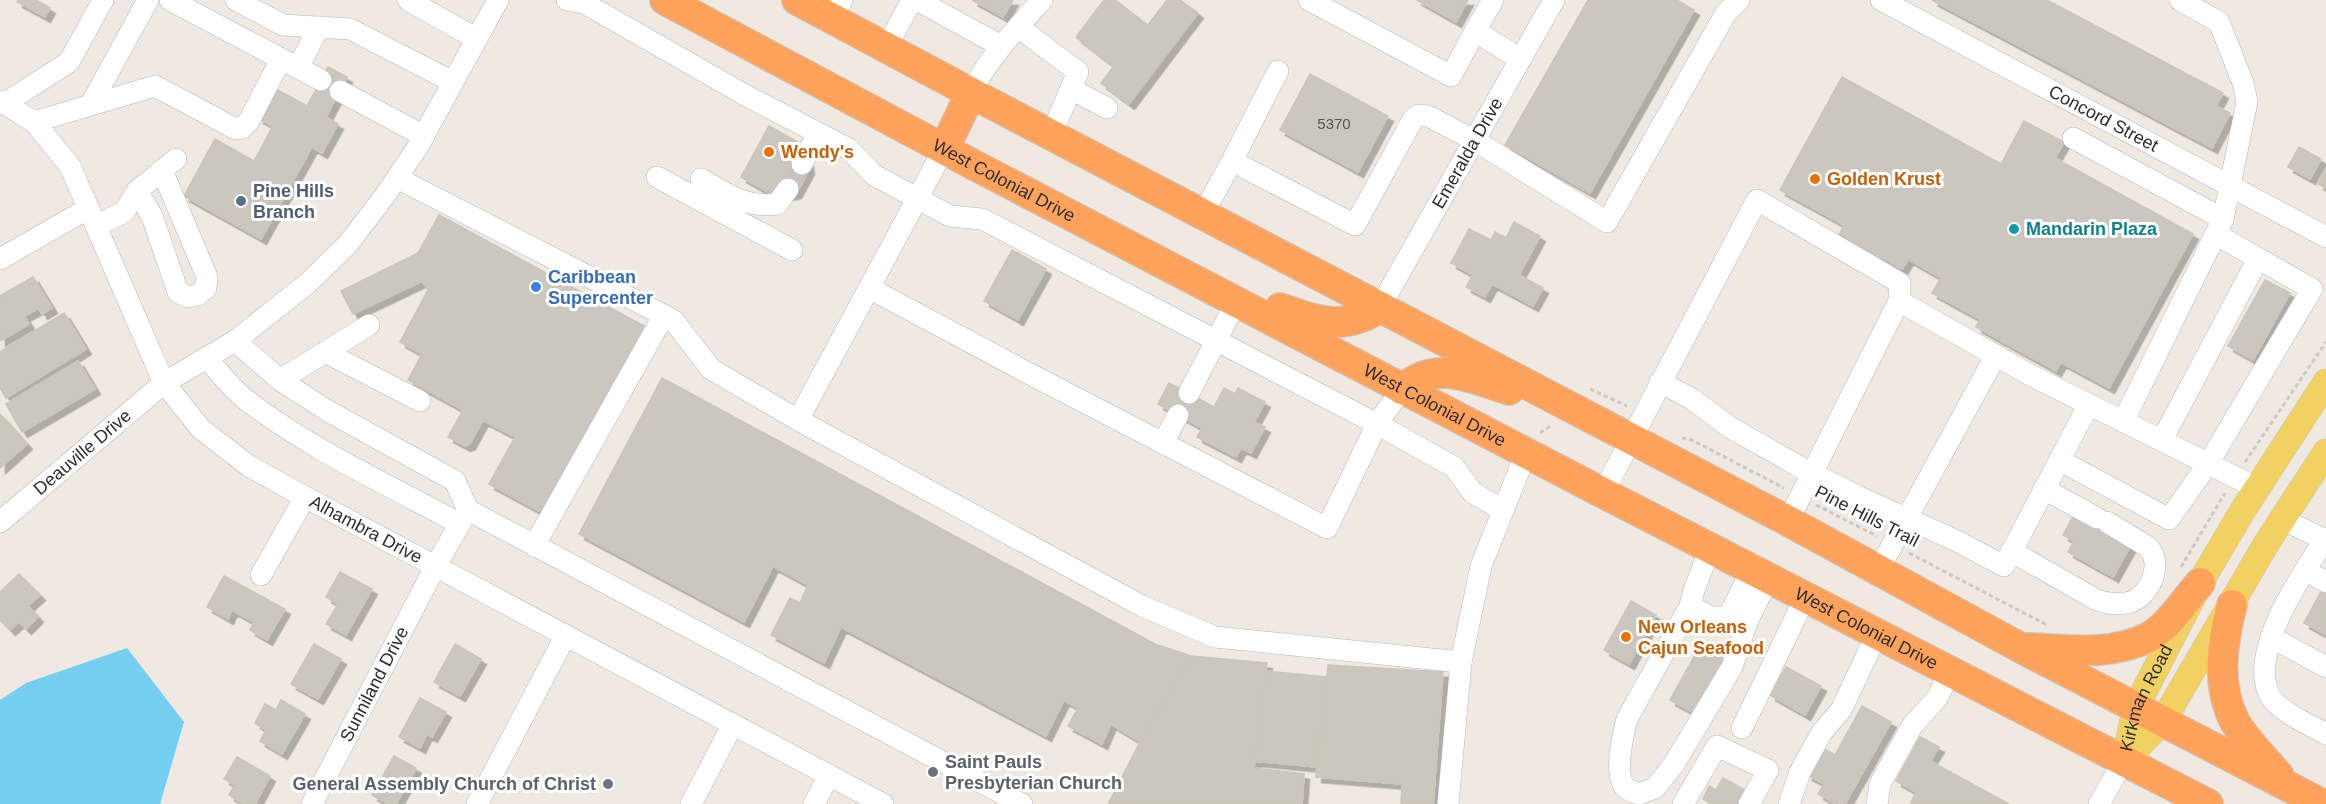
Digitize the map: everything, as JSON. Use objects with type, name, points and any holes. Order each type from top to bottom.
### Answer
[{"type":"highway","name":"West Colonial Drive","points":[[665,0],[944,149],[1603,494],[2208,804]]},
{"type":"highway","points":[[797,0],[837,9],[886,48],[1380,307],[1598,406],[1794,508],[1878,571],[2322,804]]},
{"type":"highway","points":[[944,149],[971,93]]},
{"type":"highway","points":[[1192,279],[1321,322],[1348,321],[1371,313],[1380,307]]},
{"type":"highway","points":[[1402,389],[1413,379],[1428,373],[1456,373],[1598,406]]},
{"type":"highway","points":[[2021,648],[2093,651],[2126,645],[2150,636],[2168,621],[2200,583]]},
{"type":"highway","points":[[2232,605],[2223,639],[2225,696],[2236,724],[2287,786]]},
{"type":"main road","name":"Kirkman Road","points":[[2124,760],[2136,707],[2200,583],[2257,488],[2326,382]]},
{"type":"main road","name":"Kirkman Road","points":[[2124,760],[2163,721],[2282,519],[2326,452]]},
{"type":"street","points":[[2,102],[69,62],[103,0]]},
{"type":"street","points":[[91,104],[148,0]]},
{"type":"street","points":[[170,0],[321,80]]},
{"type":"street","points":[[236,0],[283,25],[350,29],[453,82]]},
{"type":"street","points":[[408,0],[477,39]]},
{"type":"street","name":"Deauville Drive","points":[[0,522],[164,383],[235,341],[308,283],[348,244],[397,178],[424,136],[498,0]]},
{"type":"street","points":[[567,0],[588,5],[745,95],[849,149],[874,175],[950,216],[982,219],[1377,424],[1454,467],[1473,493],[1503,510]]},
{"type":"street","points":[[886,48],[915,0],[1000,46]]},
{"type":"street","points":[[971,93],[983,70],[1000,46],[1042,0]]},
{"type":"street","points":[[1310,0],[1451,76],[1493,0]]},
{"type":"street","name":"Emeralda Drive","points":[[1380,307],[1554,0]]},
{"type":"street","points":[[1232,161],[1355,225],[1413,119],[1418,115],[1428,116],[1474,140],[1607,222],[1726,14],[1739,0]]},
{"type":"street","name":"Concord Street","points":[[1881,0],[2326,237]]},
{"type":"street","points":[[2123,422],[2220,227],[2247,102],[2244,83],[2219,22],[2180,0]]},
{"type":"street","points":[[34,122],[155,86],[236,129],[242,128],[319,27]]},
{"type":"street","points":[[1018,27],[1078,72],[1051,135]]},
{"type":"street","points":[[1475,31],[1520,59]]},
{"type":"street","points":[[1203,214],[1278,71]]},
{"type":"street","points":[[1071,88],[1107,108]]},
{"type":"street","points":[[340,91],[424,136]]},
{"type":"street","name":"Alhambra Drive","points":[[2,102],[34,122],[70,166],[164,383],[201,429],[249,466],[305,497],[883,804]]},
{"type":"street","points":[[802,165],[818,134]]},
{"type":"street","points":[[2117,164],[2133,134]]},
{"type":"street","points":[[2059,460],[2169,519],[2208,464],[2319,293],[2258,259],[2220,227],[2073,138]]},
{"type":"street","points":[[798,420],[944,149]]},
{"type":"street","points":[[0,259],[92,217],[124,212],[137,191],[169,164],[207,277],[206,288],[198,295],[188,297],[178,292],[152,216],[137,191]]},
{"type":"street","points":[[657,177],[792,250]]},
{"type":"street","points":[[397,178],[673,320],[711,369],[798,420],[1142,606],[1215,637],[1461,662]]},
{"type":"street","points":[[700,180],[747,204],[761,206],[777,204],[788,189]]},
{"type":"street","points":[[1603,494],[1757,200],[1900,283],[1899,301],[1794,508]]},
{"type":"street","points":[[2162,441],[2258,259]]},
{"type":"street","points":[[869,288],[1327,528],[1377,424],[1402,389]]},
{"type":"street","points":[[1899,301],[1996,356],[2257,488]]},
{"type":"street","points":[[1189,393],[1236,302]]},
{"type":"street","points":[[534,546],[664,315]]},
{"type":"street","points":[[280,380],[369,325]]},
{"type":"street","points":[[235,341],[280,380],[328,411],[456,481],[464,517]]},
{"type":"street","points":[[325,352],[420,401]]},
{"type":"street","points":[[1878,571],[1996,356]]},
{"type":"street","points":[[207,358],[244,398],[336,457],[464,517],[534,546],[1022,804]]},
{"type":"street","points":[[1660,382],[1692,399],[1731,428],[1811,473],[1955,540],[2004,566],[2089,404]]},
{"type":"street","points":[[1163,443],[1178,415]]},
{"type":"street","points":[[1448,804],[1461,662],[1482,566],[1526,453]]},
{"type":"street","points":[[2011,551],[2095,599],[2127,603],[2142,595],[2152,581],[2156,561],[2153,553],[2140,540],[2044,489]]},
{"type":"street","points":[[261,575],[305,497]]},
{"type":"street","name":"Sunniland Drive","points":[[312,804],[436,565],[464,517]]},
{"type":"street","points":[[2282,519],[2325,539],[2280,614],[2271,637],[2265,677],[2270,696],[2281,708],[2326,734]]},
{"type":"street","points":[[1710,549],[1690,606],[1624,729],[1620,778],[1627,789],[1644,799],[1674,764],[1732,667],[1760,575]]},
{"type":"street","points":[[2306,571],[2326,582]]},
{"type":"street","points":[[1690,606],[1711,617],[1725,617],[1760,575]]},
{"type":"street","points":[[1742,728],[1805,598]]},
{"type":"street","points":[[1789,804],[1800,772],[1822,732],[1840,710],[1877,634]]},
{"type":"street","points":[[477,804],[566,635]]},
{"type":"street","points":[[2271,637],[2326,667]]},
{"type":"street","points":[[1877,804],[1880,784],[1912,726],[1937,698],[1950,672]]},
{"type":"street","points":[[690,804],[733,724]]},
{"type":"street","points":[[1683,804],[1718,746],[1768,770],[1749,804]]},
{"type":"street","points":[[2099,804],[2124,760]]},
{"type":"street","points":[[814,804],[829,775]]},
{"type":"path","points":[[1598,406],[1637,426]]},
{"type":"path","name":"Pine Hills Trail","points":[[1677,435],[1692,440],[1794,508],[1893,544],[2056,630]]},
{"type":"water","points":[[127,648],[184,722],[160,804],[0,804],[0,700],[26,683]]},
{"type":"building","points":[[18,0],[36,0],[50,8],[45,17],[17,2]]},
{"type":"building","points":[[972,0],[1013,0],[1003,17]]},
{"type":"building","points":[[1104,0],[1115,0],[1148,25],[1167,0],[1180,0],[1198,13],[1129,104],[1101,83],[1114,66],[1076,37]]},
{"type":"building","points":[[1417,0],[1468,0],[1456,22]]},
{"type":"building","points":[[1588,0],[1677,0],[1694,10],[1590,193],[1505,145]]},
{"type":"building","points":[[1932,0],[2047,0],[2223,93],[2216,106],[2230,113],[2212,148]]},
{"type":"building","points":[[328,67],[347,77],[326,117],[338,124],[322,153],[312,147],[261,239],[184,196],[215,139],[254,161],[273,126],[258,118],[274,88],[307,106]]},
{"type":"building","points":[[1310,74],[1388,116],[1358,172],[1280,130]]},
{"type":"building","name":"Mandarin Plaza","points":[[1842,77],[2001,164],[2024,121],[2064,142],[2055,158],[2193,234],[2109,388],[2061,362],[2056,371],[1976,327],[1980,319],[1932,293],[1941,278],[1908,259],[1902,269],[1839,235],[1844,225],[1780,190]]},
{"type":"building","points":[[769,126],[805,146],[809,169],[796,193],[777,197],[741,177]]},
{"type":"building","points":[[2299,147],[2321,159],[2310,179],[2288,167]]},
{"type":"building","points":[[2326,169],[2326,188],[2318,184]]},
{"type":"building","points":[[439,215],[646,327],[545,514],[489,484],[515,437],[483,420],[470,444],[465,446],[448,437],[463,410],[408,380],[422,354],[400,342],[428,290],[422,281],[353,314],[341,291],[418,253]]},
{"type":"building","points":[[1514,222],[1540,236],[1519,275],[1543,288],[1533,306],[1492,284],[1485,297],[1466,287],[1473,275],[1451,263],[1469,229],[1491,240],[1495,232],[1506,238]]},
{"type":"building","points":[[1012,250],[1046,269],[1018,320],[984,301]]},
{"type":"building","points":[[33,277],[52,308],[42,314],[39,308],[24,316],[29,324],[0,341],[0,296]]},
{"type":"building","points":[[2265,280],[2290,293],[2253,360],[2228,346]]},
{"type":"building","points":[[64,313],[86,349],[6,398],[0,388],[0,352]]},
{"type":"building","points":[[78,361],[95,389],[22,432],[6,404]]},
{"type":"building","points":[[662,378],[1155,644],[1191,656],[1140,742],[1111,724],[1102,744],[1068,726],[1078,708],[1064,700],[1046,736],[841,627],[824,663],[771,635],[790,598],[800,603],[808,585],[773,566],[744,622],[579,534]]},
{"type":"building","points":[[1169,383],[1214,407],[1224,388],[1235,394],[1238,388],[1265,402],[1254,422],[1265,427],[1251,453],[1241,448],[1236,457],[1197,437],[1202,428],[1158,404]]},
{"type":"building","points":[[0,414],[27,444],[0,468]]},
{"type":"building","points":[[2075,513],[2131,545],[2113,577],[2068,552],[2074,541],[2063,535]]},
{"type":"building","points":[[340,572],[372,589],[346,635],[326,624],[338,604],[326,597]]},
{"type":"building","points":[[19,574],[40,595],[28,606],[38,617],[26,629],[19,622],[10,630],[0,620],[0,592]]},
{"type":"building","points":[[224,576],[285,609],[267,640],[250,630],[254,622],[232,610],[228,619],[207,607]]},
{"type":"building","points":[[2324,586],[2326,587],[2326,635],[2304,623]]},
{"type":"building","points":[[1631,601],[1656,615],[1629,664],[1604,650]]},
{"type":"building","points":[[314,644],[341,659],[318,699],[291,684]]},
{"type":"building","points":[[455,644],[481,659],[460,696],[434,682]]},
{"type":"building","points":[[1701,644],[1725,658],[1694,713],[1670,700]]},
{"type":"building","points":[[1191,656],[1267,663],[1254,768],[1304,774],[1302,804],[1108,804],[1140,742]]},
{"type":"building","points":[[1328,665],[1443,672],[1433,804],[1401,804],[1402,784],[1316,777]]},
{"type":"building","points":[[1786,667],[1821,686],[1805,715],[1770,695]]},
{"type":"building","points":[[1266,671],[1326,677],[1316,767],[1254,761]]},
{"type":"building","points":[[420,698],[446,712],[432,737],[427,734],[420,748],[399,737]]},
{"type":"building","points":[[281,700],[305,714],[282,754],[260,741],[266,730],[255,723],[265,704],[276,710]]},
{"type":"building","points":[[1862,706],[1891,722],[1845,804],[1836,804],[1818,794],[1824,784],[1807,775],[1822,748],[1835,755]]},
{"type":"building","points":[[1920,737],[1939,747],[1930,761],[2009,804],[1910,804],[1916,792],[1896,781]]},
{"type":"building","points":[[394,756],[416,768],[396,804],[388,804],[372,795]]},
{"type":"building","points":[[237,757],[270,776],[255,804],[244,804],[229,795],[235,785],[224,779]]},
{"type":"building","points":[[1723,778],[1747,791],[1740,804],[1708,804],[1709,802],[1703,799],[1709,786],[1716,790]]},
{"type":"tunnel","points":[[788,189],[802,164]]},
{"type":"place","name":"Wendy's","points":[[769,152]]},
{"type":"place","name":"Golden Krust","points":[[1815,179]]},
{"type":"place","name":"Pine Hills Branch","points":[[241,201]]},
{"type":"place","name":"Mandarin Plaza","points":[[2014,229]]},
{"type":"place","name":"Caribbean Supercenter","points":[[536,287]]},
{"type":"place","name":"New Orleans Cajun Seafood","points":[[1626,637]]},
{"type":"place","name":"Saint Pauls Presbyterian Church","points":[[933,772]]},
{"type":"place","name":"General Assembly Church of Christ","points":[[608,784]]}]
